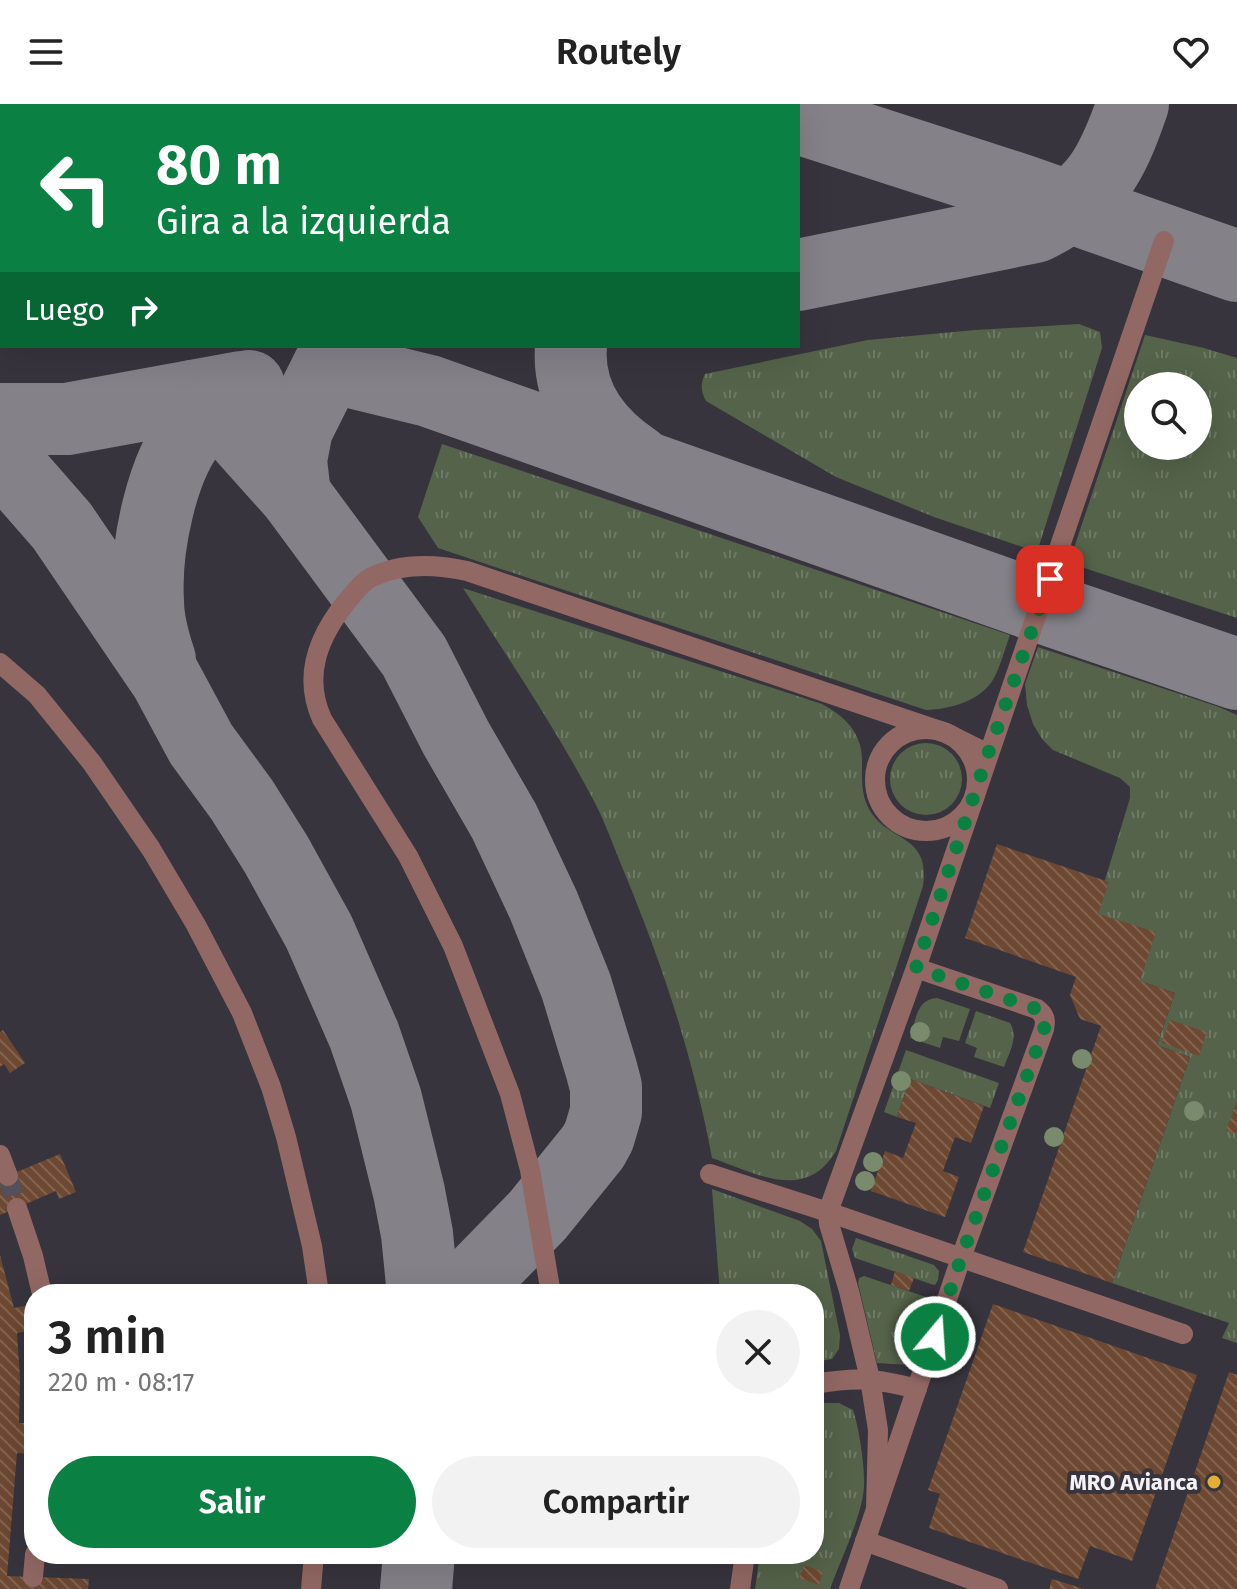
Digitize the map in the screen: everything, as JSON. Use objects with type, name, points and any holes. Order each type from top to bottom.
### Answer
[{"type":"lane","points":[[876,1509],[878,1430],[870,1379],[828,1212],[1041,607],[1164,241]]},
{"type":"lane","points":[[549,1284],[530,1170],[510,1094],[453,946],[408,856],[315,703],[314,666],[331,621],[360,585],[372,577],[411,567],[439,565],[467,571],[946,733],[988,754]]},
{"type":"lane","points":[[0,663],[37,695],[92,763],[151,849],[196,925],[242,1013],[271,1087],[286,1137],[312,1246],[318,1284]]},
{"type":"lane","points":[[932,729],[946,733],[959,741],[969,753],[977,783],[974,798],[958,820],[947,827],[934,831],[908,828],[895,821],[878,797],[876,768],[882,754],[903,734],[932,729]]},
{"type":"lane","points":[[849,1589],[961,1258],[1046,1021],[1037,1009],[916,968]]},
{"type":"lane","points":[[0,1155],[8,1176]]},
{"type":"lane","points":[[710,1174],[1183,1334]]},
{"type":"lane","points":[[17,1208],[40,1284]]},
{"type":"lane","points":[[824,1383],[870,1379],[917,1389]]},
{"type":"lane","points":[[865,1541],[998,1589]]},
{"type":"lane","points":[[33,1577],[34,1564]]},
{"type":"lane","points":[[311,1589],[313,1564]]},
{"type":"lane","points":[[740,1589],[744,1564]]},
{"type":"green space","points":[[1079,324],[1100,332],[1102,348],[1037,552],[934,517],[836,477],[706,401],[702,391],[705,374],[868,340]]},
{"type":"green space","points":[[1145,335],[1237,358],[1237,618],[1069,563],[1124,398],[1124,460],[1212,460],[1212,372],[1133,372]]},
{"type":"green space","points":[[442,444],[1010,635],[999,668],[988,686],[973,698],[955,706],[926,710],[438,548],[418,517]]},
{"type":"green space","points":[[463,588],[822,704],[845,720],[856,735],[862,752],[863,789],[867,805],[884,826],[914,846],[924,868],[923,886],[836,1151],[824,1167],[810,1176],[779,1180],[712,1158],[676,1014],[652,943],[602,819],[579,773]]},
{"type":"green space","points":[[1038,647],[1237,715],[1237,1343],[1222,1338],[1229,1323],[1112,1283],[1190,1057],[1157,1045],[1175,993],[1140,981],[1098,914],[1130,798],[1130,787],[1120,778],[1053,750],[1042,739],[1027,705],[1025,684]]},
{"type":"green space","points":[[926,743],[946,749],[956,759],[962,779],[956,799],[946,809],[926,815],[906,809],[896,799],[890,779],[896,759],[906,749]]},
{"type":"green space","points":[[937,998],[970,1009],[959,1041],[943,1037],[940,1048],[910,1038],[921,1007],[930,999]]},
{"type":"green space","points":[[976,1011],[1010,1023],[1013,1028],[1013,1039],[1004,1067],[974,1057],[977,1048],[965,1043]]},
{"type":"green space","points":[[906,1050],[999,1083],[990,1108],[910,1079],[897,1117],[884,1112]]},
{"type":"green space","points":[[712,1189],[800,1221],[812,1229],[821,1241],[840,1335],[839,1349],[832,1359],[824,1360],[824,1284],[719,1284]]},
{"type":"green space","points":[[856,1238],[934,1265],[939,1271],[938,1280],[935,1285],[931,1284],[855,1258],[852,1249]]},
{"type":"green space","points":[[864,1276],[931,1301],[909,1365],[877,1363],[858,1283],[859,1278]]},
{"type":"green space","points":[[824,1403],[839,1403],[853,1410],[864,1478],[863,1497],[855,1524],[830,1589],[755,1589],[759,1564],[824,1564]]},
{"type":"building","points":[[997,844],[1109,882],[1098,914],[1156,932],[1140,981],[1175,993],[1157,1045],[1190,1057],[1112,1283],[1023,1252],[1101,1026],[1080,1019],[1070,995],[1076,977],[965,938]]},
{"type":"building","points":[[1170,1020],[1207,1032],[1199,1056],[1162,1043]]},
{"type":"building","points":[[3,1030],[25,1063],[10,1073],[4,1064],[0,1067],[0,1032]]},
{"type":"building","points":[[910,1079],[984,1106],[971,1143],[955,1137],[943,1171],[959,1177],[945,1217],[871,1191],[885,1151],[903,1158],[916,1123],[897,1117]]},
{"type":"building","points":[[1237,1102],[1237,1134],[1226,1130]]},
{"type":"building","points":[[60,1154],[76,1192],[59,1199],[56,1191],[0,1215],[0,1179]]},
{"type":"building","points":[[0,1255],[14,1308],[24,1306],[24,1332],[17,1333],[19,1423],[24,1423],[24,1453],[17,1453],[7,1576],[89,1579],[88,1589],[0,1589]]},
{"type":"building","points":[[895,1271],[914,1278],[909,1291],[891,1285]]},
{"type":"building","points":[[993,1304],[1197,1375],[1132,1561],[1090,1546],[1078,1579],[929,1528],[940,1494],[928,1490]]},
{"type":"building","name":"MRO Avianca","points":[[1229,1372],[1237,1375],[1237,1589],[1155,1589]]},
{"type":"building","points":[[804,1565],[823,1572],[819,1585],[799,1578]]},
{"type":"building","points":[[1052,1579],[1081,1588],[1081,1589],[1049,1589]]},
{"type":"taxiway","points":[[800,275],[1035,227],[1073,204],[1099,177],[1117,145],[1133,104]]},
{"type":"taxiway","points":[[800,119],[1018,189],[1237,266]]},
{"type":"taxiway","points":[[571,348],[574,382],[587,412],[609,439],[637,461]]},
{"type":"taxiway","points":[[295,495],[291,460],[297,429],[329,365],[429,391],[1237,674]]},
{"type":"taxiway","points":[[160,660],[149,616],[148,580],[153,534],[164,485],[183,443],[195,427],[249,386]]},
{"type":"taxiway","points":[[0,419],[67,419],[242,387]]},
{"type":"taxiway","points":[[193,396],[227,419],[295,495],[414,656],[504,821],[543,904],[576,986],[606,1087],[606,1112],[599,1136],[538,1215],[471,1284]]},
{"type":"taxiway","points":[[0,455],[62,526],[166,679],[201,744],[276,854],[319,932],[364,1035],[386,1099],[409,1192],[422,1284]]},
{"type":"taxiway","points":[[416,1589],[418,1564]]},
{"type":"tunnel","points":[[8,1176],[17,1208]]},
{"type":"place","name":"MRO Avianca","points":[[1214,1482]]},
{"type":"route","points":[[935,1337],[1046,1021],[1037,1009],[916,968],[1050,579]]}]
